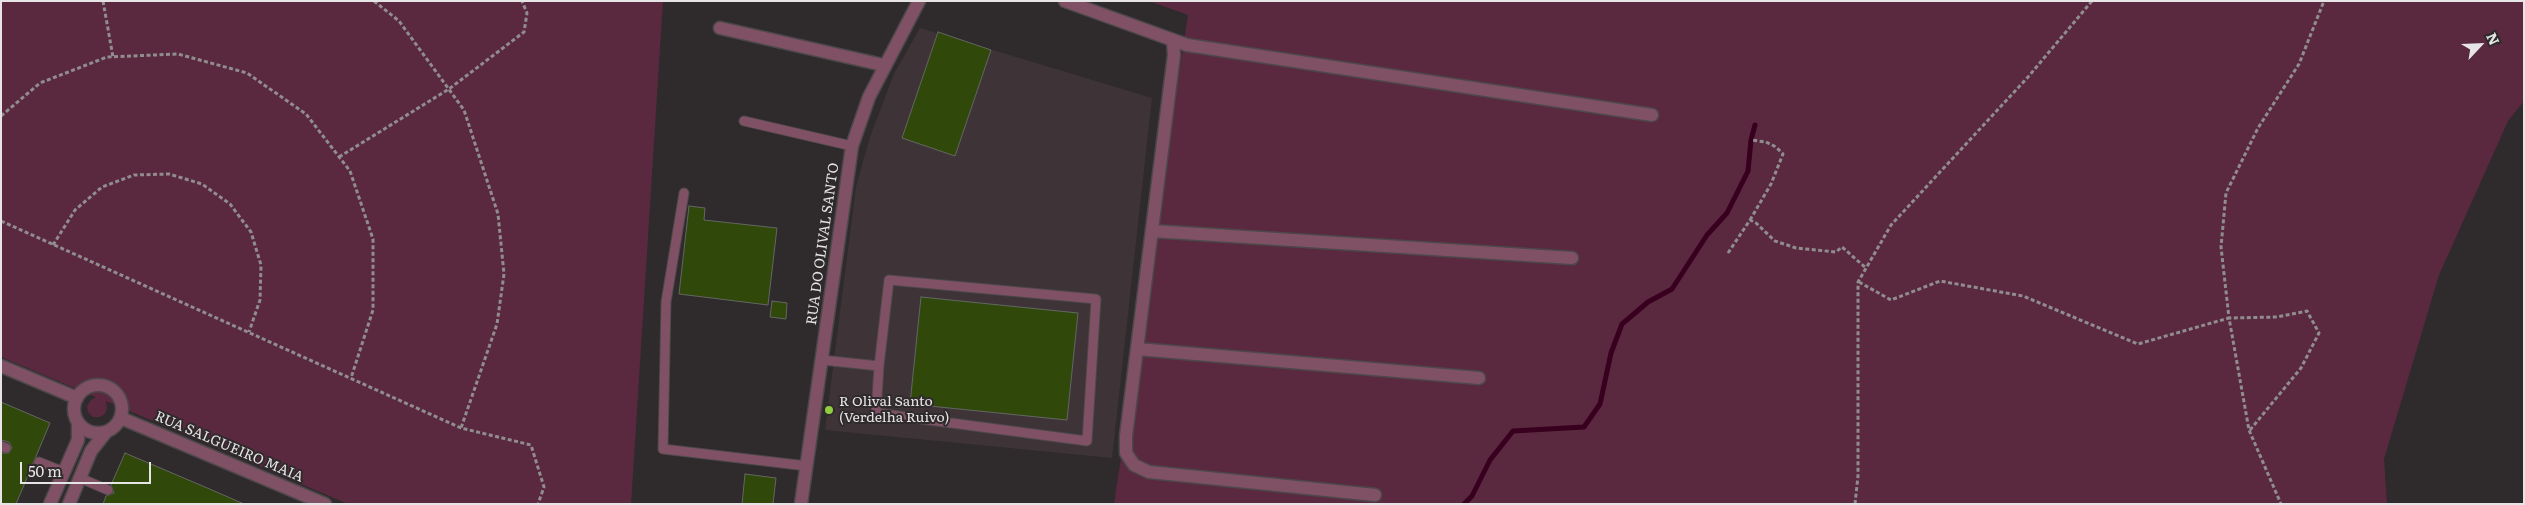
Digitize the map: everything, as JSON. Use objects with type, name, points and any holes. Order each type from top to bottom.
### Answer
[{"type":"street","name":"RUA DO OLIVAL SANTO","points":[[801,504],[852,146],[869,97],[919,1]]},
{"type":"street","points":[[1065,1],[1187,45],[1652,116]]},
{"type":"street","points":[[720,28],[884,65]]},
{"type":"street","points":[[1173,40],[1174,55],[1126,436],[1126,453],[1134,465],[1149,472],[1375,495]]},
{"type":"street","points":[[1152,231],[1572,258]]},
{"type":"street","points":[[1137,349],[1479,378]]},
{"type":"street","points":[[1,366],[77,398]]},
{"type":"street","points":[[50,504],[78,440],[78,422],[74,410],[77,398],[88,387],[104,386],[117,395],[121,402],[121,418],[112,429],[99,433],[87,430],[78,422]]},
{"type":"street","name":"RUA SALGUEIRO MAIA","points":[[121,418],[325,504]]},
{"type":"street","points":[[69,504],[91,451],[106,432]]},
{"type":"lane","points":[[744,121],[852,146]]},
{"type":"lane","points":[[684,193],[666,302],[663,448],[807,466]]},
{"type":"lane","points":[[889,280],[1096,299],[1086,441],[876,413],[879,366],[889,280]]},
{"type":"lane","points":[[822,360],[879,366]]},
{"type":"lane","points":[[39,462],[64,472]]},
{"type":"lane","points":[[80,478],[108,490]]},
{"type":"path","points":[[103,1],[113,57]]},
{"type":"path","points":[[374,1],[399,22],[464,110],[498,214],[504,274],[497,324],[462,428]]},
{"type":"path","points":[[339,157],[449,89],[524,32],[528,13],[522,1]]},
{"type":"path","points":[[1855,504],[1858,476],[1858,282],[1891,225],[2028,77],[2092,1]]},
{"type":"path","points":[[2281,504],[2249,430],[2229,318],[2221,247],[2226,194],[2258,128],[2299,64],[2324,1]]},
{"type":"path","points":[[1,116],[40,83],[107,57],[178,54],[247,73],[306,114],[350,171],[373,239],[373,310],[351,378]]},
{"type":"path","points":[[1728,253],[1771,184],[1783,154],[1776,147],[1766,142],[1751,140]]},
{"type":"path","points":[[53,245],[75,210],[102,188],[134,175],[169,174],[202,184],[230,204],[251,232],[254,240],[261,265],[260,300],[248,332]]},
{"type":"path","points":[[1750,220],[1756,223],[1775,241],[1796,248],[1836,252],[1842,248],[1866,268]]},
{"type":"path","points":[[1,221],[462,428],[531,445],[544,487],[538,504]]},
{"type":"path","points":[[1858,282],[1891,300],[1940,281],[2023,296],[2138,344],[2229,318],[2277,317],[2307,311],[2319,333],[2301,368],[2249,430]]},
{"type":"shaded area","points":[[1,1],[663,1],[631,504],[348,504],[106,401],[107,408],[105,414],[100,417],[93,417],[88,412],[87,406],[96,397],[1,357]]},
{"type":"shaded area","points":[[1149,1],[2524,1],[2524,101],[2508,121],[2439,275],[2384,459],[2387,504],[1114,504],[1188,15]]},
{"type":"shaded area","points":[[920,28],[1152,98],[1112,458],[825,430],[856,187],[870,137],[894,74]]},
{"type":"building","points":[[938,32],[991,50],[955,156],[902,138]]},
{"type":"building","points":[[689,206],[705,208],[704,220],[777,228],[768,305],[679,294]]},
{"type":"building","points":[[921,297],[1078,313],[1067,420],[910,404]]},
{"type":"building","points":[[772,301],[787,303],[786,319],[770,317]]},
{"type":"building","points":[[1,402],[50,423],[16,504],[1,504],[1,453],[9,453],[12,448],[9,442],[1,440]]},
{"type":"building","points":[[125,453],[244,504],[103,504],[106,496],[114,493],[111,485]]},
{"type":"building","points":[[745,474],[776,478],[773,504],[742,504]]},
{"type":"waterway","points":[[1464,504],[1472,496],[1490,460],[1513,431],[1584,427],[1600,404],[1611,353],[1622,324],[1648,302],[1672,289],[1707,235],[1727,213],[1748,171],[1751,140],[1755,125]]},
{"type":"place","name":"R Olival Santo (Verdelha Ruivo)","points":[[829,410]]}]
